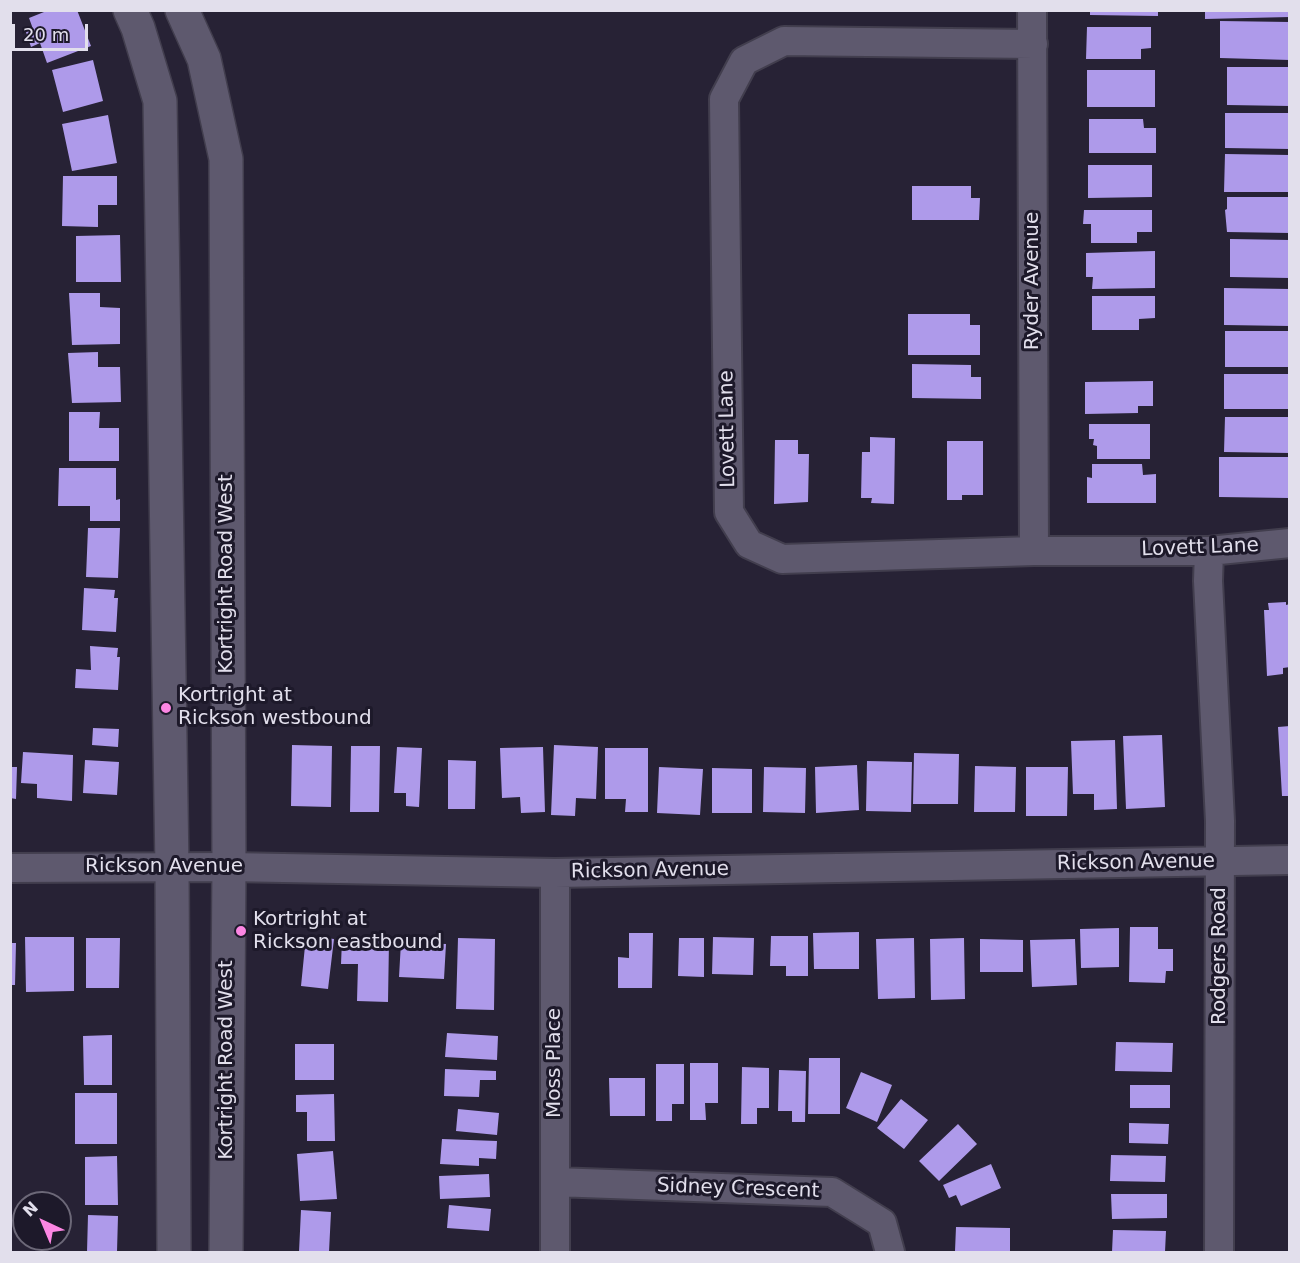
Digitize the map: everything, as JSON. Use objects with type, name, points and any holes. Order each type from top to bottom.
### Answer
[{"type":"street","points":[[130,10],[138,28],[160,101],[172,868],[174,1252]]},
{"type":"street","name":"Kortright Road West","points":[[182,10],[204,59],[226,159],[228,867],[226,1252]]},
{"type":"street","name":"Ryder Avenue","points":[[1032,10],[1034,551]]},
{"type":"street","name":"Lovett Lane","points":[[1033,44],[784,42],[744,61],[724,99],[729,512],[749,544],[783,559],[1034,551],[1209,551],[1290,543]]},
{"type":"street","name":"Rodgers Road","points":[[1209,551],[1220,862],[1219,1252]]},
{"type":"street","name":"Rickson Avenue","points":[[10,867],[228,867],[555,873],[1290,860]]},
{"type":"street","name":"Moss Place","points":[[555,873],[555,1252]]},
{"type":"street","name":"Sidney Crescent","points":[[555,1182],[832,1192],[882,1223],[890,1252]]},
{"type":"building","points":[[49,10],[77,10],[91,46],[47,63],[40,43],[31,47],[26,32],[33,29],[29,18]]},
{"type":"building","points":[[1090,10],[1158,10],[1158,16],[1090,15]]},
{"type":"building","points":[[1205,10],[1290,10],[1290,17],[1205,19]]},
{"type":"building","points":[[1220,21],[1290,22],[1290,60],[1220,58]]},
{"type":"building","points":[[1087,27],[1151,27],[1151,48],[1141,49],[1141,59],[1086,59]]},
{"type":"building","points":[[93,60],[103,101],[63,112],[52,70]]},
{"type":"building","points":[[1227,67],[1290,67],[1290,106],[1227,105]]},
{"type":"building","points":[[1087,70],[1155,70],[1155,107],[1087,107]]},
{"type":"building","points":[[1225,113],[1290,113],[1290,149],[1225,148]]},
{"type":"building","points":[[108,115],[117,163],[72,171],[62,124]]},
{"type":"building","points":[[1089,119],[1143,119],[1144,128],[1156,128],[1156,153],[1089,153]]},
{"type":"building","points":[[1225,154],[1290,155],[1290,192],[1224,192]]},
{"type":"building","points":[[1088,165],[1152,165],[1152,197],[1088,198]]},
{"type":"building","points":[[63,176],[117,176],[117,205],[98,205],[98,227],[62,226]]},
{"type":"building","points":[[912,186],[971,186],[971,198],[980,198],[979,220],[912,220]]},
{"type":"building","points":[[1227,197],[1290,197],[1290,233],[1227,232],[1225,210],[1227,209]]},
{"type":"building","points":[[1084,210],[1152,210],[1152,232],[1137,232],[1137,243],[1091,243],[1091,224],[1083,224]]},
{"type":"building","points":[[120,235],[121,282],[76,282],[76,236]]},
{"type":"building","points":[[1230,239],[1290,240],[1290,278],[1230,277]]},
{"type":"building","points":[[1155,251],[1155,288],[1092,289],[1093,277],[1086,277],[1086,253]]},
{"type":"building","points":[[1224,288],[1290,289],[1290,326],[1224,325]]},
{"type":"building","points":[[69,293],[100,293],[100,307],[120,308],[120,344],[72,345]]},
{"type":"building","points":[[1092,296],[1155,296],[1155,318],[1139,319],[1139,330],[1092,330]]},
{"type":"building","points":[[908,314],[970,314],[970,325],[980,325],[980,355],[908,355]]},
{"type":"building","points":[[1225,331],[1290,331],[1290,367],[1225,367]]},
{"type":"building","points":[[98,352],[98,367],[120,367],[121,402],[72,403],[68,353]]},
{"type":"building","points":[[912,364],[971,365],[971,377],[981,377],[981,399],[912,398]]},
{"type":"building","points":[[1224,374],[1290,374],[1290,409],[1224,409]]},
{"type":"building","points":[[1153,381],[1153,406],[1138,406],[1138,413],[1085,414],[1085,382]]},
{"type":"building","points":[[69,412],[100,412],[99,428],[119,428],[119,461],[69,461]]},
{"type":"building","points":[[1225,417],[1290,417],[1290,453],[1224,452]]},
{"type":"building","points":[[1089,424],[1150,424],[1150,459],[1097,459],[1097,446],[1093,445],[1094,439],[1089,439]]},
{"type":"building","points":[[870,437],[895,438],[894,504],[871,503],[872,498],[861,498],[862,452],[870,452]]},
{"type":"building","points":[[775,440],[798,440],[798,454],[809,454],[808,502],[774,504]]},
{"type":"building","points":[[947,441],[983,441],[983,495],[962,495],[962,500],[947,500]]},
{"type":"building","points":[[1219,457],[1289,457],[1289,498],[1219,497]]},
{"type":"building","points":[[1092,464],[1142,464],[1143,475],[1156,474],[1156,503],[1087,503],[1087,477],[1092,478]]},
{"type":"building","points":[[59,468],[116,468],[116,500],[120,499],[120,521],[90,521],[90,506],[58,506]]},
{"type":"building","points":[[88,528],[120,528],[118,578],[86,577]]},
{"type":"building","points":[[84,588],[115,590],[114,598],[118,598],[116,632],[82,630]]},
{"type":"building","points":[[1286,602],[1286,605],[1290,604],[1290,667],[1283,668],[1283,674],[1267,676],[1264,610],[1269,610],[1268,603]]},
{"type":"building","points":[[90,646],[118,648],[117,657],[120,657],[118,690],[75,688],[76,669],[91,670]]},
{"type":"building","points":[[1290,726],[1290,796],[1282,796],[1278,727]]},
{"type":"building","points":[[93,728],[119,729],[118,747],[92,745]]},
{"type":"building","points":[[1162,735],[1165,807],[1126,809],[1123,736]]},
{"type":"building","points":[[1115,740],[1117,809],[1094,810],[1094,794],[1073,794],[1071,741]]},
{"type":"building","points":[[292,745],[332,746],[331,807],[291,806]]},
{"type":"building","points":[[554,745],[598,747],[596,799],[576,798],[575,816],[551,815]]},
{"type":"building","points":[[351,746],[380,746],[379,812],[350,812]]},
{"type":"building","points":[[397,747],[422,748],[419,807],[406,806],[406,793],[394,793]]},
{"type":"building","points":[[543,747],[545,812],[521,813],[520,797],[502,798],[500,748]]},
{"type":"building","points":[[605,748],[648,748],[648,812],[625,812],[626,799],[605,799]]},
{"type":"building","points":[[23,752],[73,755],[72,801],[37,798],[37,784],[21,783]]},
{"type":"building","points":[[914,753],[959,754],[958,804],[913,804]]},
{"type":"building","points":[[85,760],[119,762],[117,795],[83,793]]},
{"type":"building","points":[[448,760],[476,761],[475,809],[448,809]]},
{"type":"building","points":[[867,761],[912,762],[911,812],[866,811]]},
{"type":"building","points":[[857,765],[859,810],[816,813],[815,767]]},
{"type":"building","points":[[975,766],[1016,767],[1015,812],[974,812]]},
{"type":"building","points":[[10,767],[17,767],[16,799],[10,798]]},
{"type":"building","points":[[659,767],[703,769],[700,815],[657,813]]},
{"type":"building","points":[[764,767],[806,768],[805,813],[763,812]]},
{"type":"building","points":[[1026,767],[1068,767],[1067,816],[1026,816]]},
{"type":"building","points":[[712,768],[752,769],[752,813],[712,813]]},
{"type":"building","points":[[1130,927],[1158,927],[1158,949],[1173,949],[1173,971],[1166,971],[1165,983],[1129,982]]},
{"type":"building","points":[[1119,928],[1119,967],[1081,968],[1080,929]]},
{"type":"building","points":[[859,932],[859,969],[814,969],[813,933]]},
{"type":"building","points":[[629,933],[653,933],[652,988],[618,988],[618,957],[629,958]]},
{"type":"building","points":[[306,936],[334,939],[328,989],[301,986]]},
{"type":"building","points":[[771,936],[808,936],[808,976],[786,976],[786,966],[770,966]]},
{"type":"building","points":[[25,937],[74,937],[74,991],[26,992]]},
{"type":"building","points":[[713,937],[754,938],[753,975],[712,974]]},
{"type":"building","points":[[86,938],[120,938],[119,988],[86,988]]},
{"type":"building","points":[[458,938],[495,939],[494,1010],[456,1009]]},
{"type":"building","points":[[679,938],[704,938],[704,977],[678,976]]},
{"type":"building","points":[[914,938],[915,998],[878,999],[876,939]]},
{"type":"building","points":[[964,938],[965,999],[931,1000],[930,939]]},
{"type":"building","points":[[980,939],[1023,940],[1023,972],[980,972]]},
{"type":"building","points":[[1075,939],[1077,985],[1032,987],[1030,940]]},
{"type":"building","points":[[342,940],[389,941],[388,1002],[357,1001],[358,964],[341,964]]},
{"type":"building","points":[[401,942],[446,944],[444,979],[399,977]]},
{"type":"building","points":[[10,943],[16,943],[15,985],[10,985]]},
{"type":"building","points":[[447,1033],[498,1036],[497,1060],[445,1057]]},
{"type":"building","points":[[112,1035],[112,1085],[84,1085],[83,1036]]},
{"type":"building","points":[[1116,1042],[1173,1043],[1172,1072],[1115,1071]]},
{"type":"building","points":[[295,1044],[334,1044],[334,1080],[295,1080]]},
{"type":"building","points":[[809,1058],[840,1058],[840,1114],[808,1114]]},
{"type":"building","points":[[690,1063],[718,1063],[718,1103],[705,1103],[706,1120],[690,1120]]},
{"type":"building","points":[[656,1064],[684,1064],[684,1104],[672,1104],[672,1121],[656,1121]]},
{"type":"building","points":[[742,1067],[769,1068],[769,1108],[757,1108],[757,1124],[741,1124]]},
{"type":"building","points":[[445,1069],[496,1071],[496,1080],[480,1080],[479,1097],[444,1096]]},
{"type":"building","points":[[779,1070],[806,1071],[805,1122],[792,1122],[792,1111],[778,1111]]},
{"type":"building","points":[[861,1072],[892,1085],[877,1122],[846,1108]]},
{"type":"building","points":[[609,1078],[645,1078],[645,1116],[610,1116]]},
{"type":"building","points":[[1130,1085],[1170,1085],[1170,1108],[1130,1108]]},
{"type":"building","points":[[75,1093],[117,1093],[117,1144],[75,1144]]},
{"type":"building","points":[[334,1094],[335,1141],[307,1141],[307,1112],[296,1112],[296,1095]]},
{"type":"building","points":[[901,1099],[928,1120],[904,1149],[877,1128]]},
{"type":"building","points":[[458,1109],[499,1113],[497,1135],[456,1131]]},
{"type":"building","points":[[1129,1123],[1169,1124],[1168,1144],[1129,1143]]},
{"type":"building","points":[[958,1124],[977,1144],[939,1181],[919,1161]]},
{"type":"building","points":[[442,1139],[497,1141],[496,1159],[479,1158],[479,1166],[440,1164]]},
{"type":"building","points":[[333,1151],[337,1199],[300,1201],[297,1154]]},
{"type":"building","points":[[1111,1155],[1166,1156],[1165,1182],[1110,1181]]},
{"type":"building","points":[[117,1156],[118,1205],[85,1205],[85,1157]]},
{"type":"building","points":[[991,1164],[1001,1188],[961,1206],[956,1195],[949,1198],[943,1185]]},
{"type":"building","points":[[489,1174],[490,1197],[440,1199],[439,1176]]},
{"type":"building","points":[[1111,1194],[1167,1194],[1167,1218],[1112,1219]]},
{"type":"building","points":[[449,1205],[491,1209],[489,1231],[447,1228]]},
{"type":"building","points":[[301,1210],[331,1212],[329,1252],[299,1252]]},
{"type":"building","points":[[88,1215],[118,1216],[117,1252],[87,1252]]},
{"type":"building","points":[[956,1227],[1010,1228],[1010,1251],[955,1251]]},
{"type":"building","points":[[1113,1230],[1166,1231],[1165,1252],[1112,1252]]},
{"type":"place","name":"Kortright at Rickson westbound","points":[[166,708]]},
{"type":"place","name":"Kortright at Rickson eastbound","points":[[241,931]]}]
